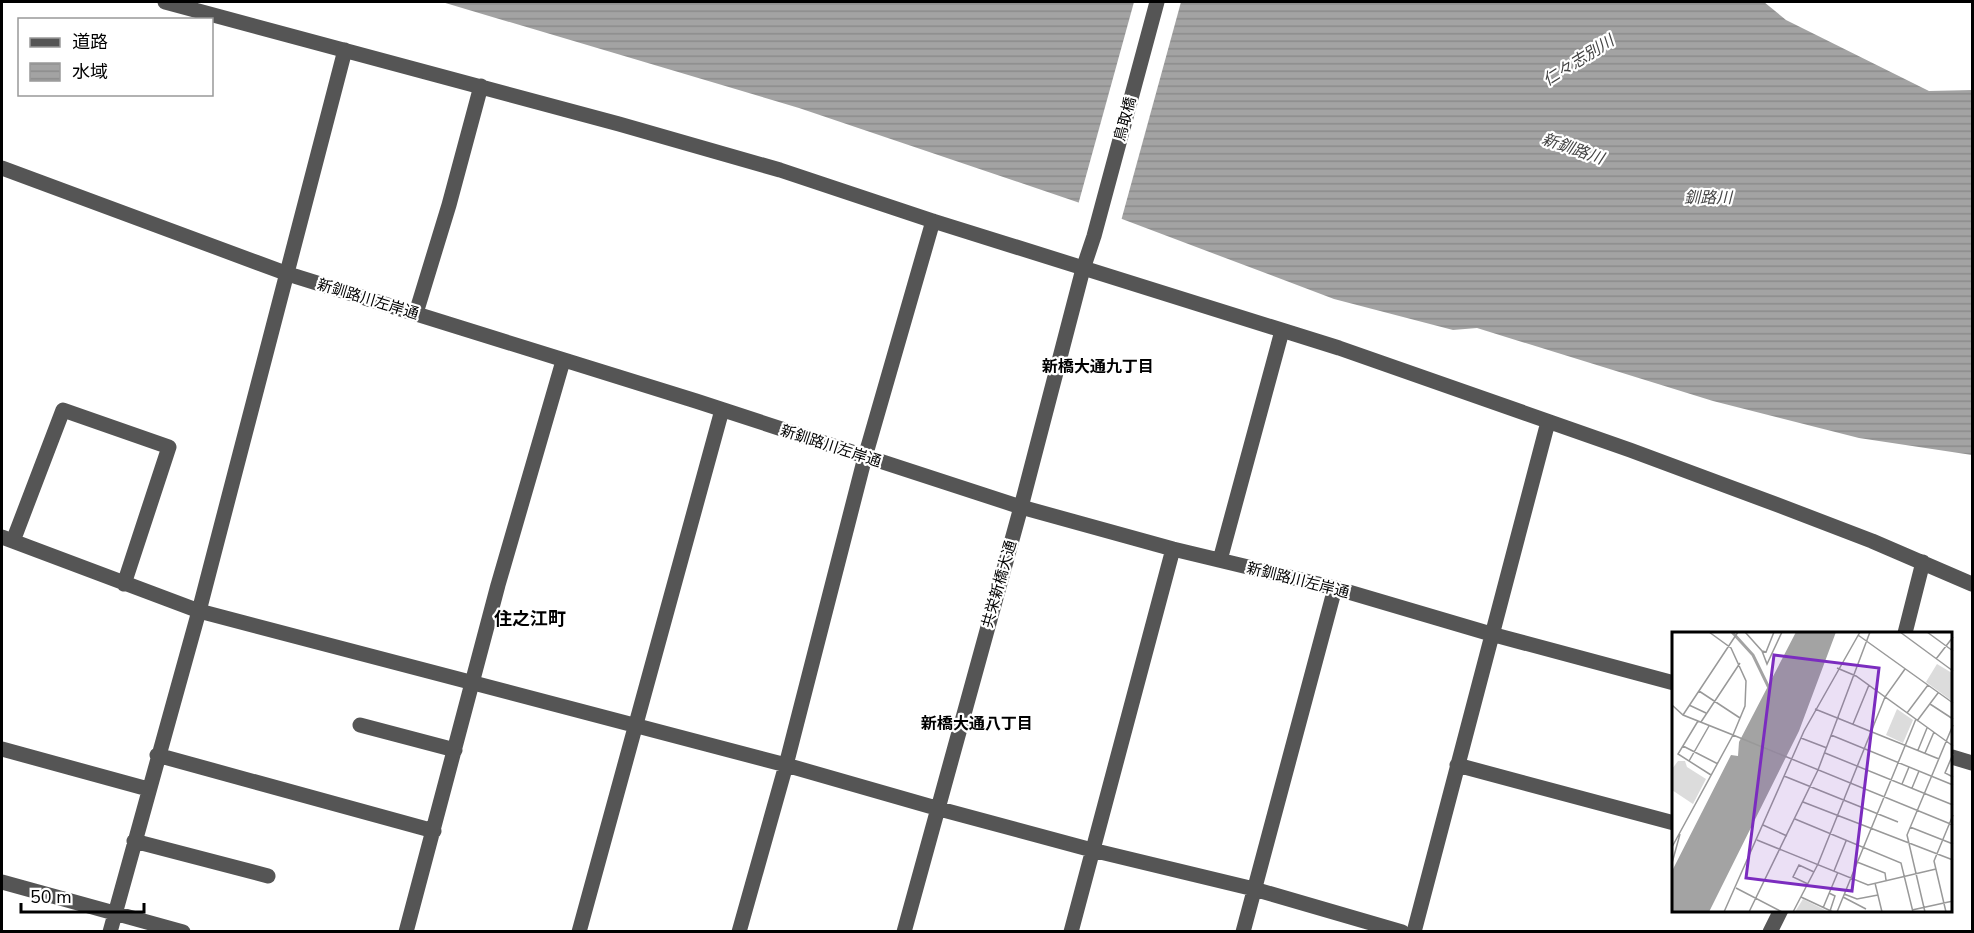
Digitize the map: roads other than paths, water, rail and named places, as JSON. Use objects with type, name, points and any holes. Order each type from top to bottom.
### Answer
[{"type":"street","points":[[165,2],[481,86],[780,170],[1083,269],[1339,348],[1778,505],[1923,562],[1972,584]]},
{"type":"street","name":"鳥取橋","points":[[1094,236],[1157,2]]},
{"type":"street","points":[[110,932],[199,611],[345,50]]},
{"type":"street","points":[[416,313],[449,205],[481,86]]},
{"type":"street","name":"新釧路川左岸通","points":[[2,168],[288,274],[722,410],[1021,507],[1173,549],[1335,588],[1672,682]]},
{"type":"street","points":[[739,932],[786,765],[865,457],[933,221]]},
{"type":"street","name":"共栄新橋大通","points":[[904,932],[936,808],[1021,507],[1083,269],[1094,236]]},
{"type":"street","points":[[1220,560],[1282,330]]},
{"type":"street","points":[[406,932],[498,585],[563,361]]},
{"type":"street","points":[[124,584],[169,447],[63,410],[7,539],[124,584],[199,611],[786,765],[1092,850],[1254,889],[1401,932]]},
{"type":"street","points":[[579,932],[722,410]]},
{"type":"street","points":[[1414,932],[1548,422]]},
{"type":"street","points":[[1071,932],[1173,549]]},
{"type":"street","points":[[1905,632],[1923,562]]},
{"type":"street","points":[[1243,932],[1335,588]]},
{"type":"street","points":[[360,724],[455,750]]},
{"type":"street","points":[[2,749],[148,789]]},
{"type":"street","points":[[157,756],[434,831]]},
{"type":"street","points":[[1953,757],[1972,763]]},
{"type":"street","points":[[1457,765],[1672,822]]},
{"type":"street","points":[[134,841],[268,876]]},
{"type":"street","points":[[2,882],[183,932]]},
{"type":"street","points":[[1770,932],[1780,912]]},
{"type":"water","name":"釧路川","points":[[442,2],[1764,2],[1786,20],[1929,91],[1972,90],[1972,455],[1859,438],[1713,401],[1477,328],[1453,330],[1334,299],[1077,202],[799,108]]},
{"type":"district","name":"新橋大通九丁目","points":[[1098,366]]},
{"type":"district","name":"住之江町","points":[[530,619]]},
{"type":"district","name":"新橋大通八丁目","points":[[977,723]]},
{"type":"water label","name":"仁々志別川","points":[[1578,60]]},
{"type":"water label","name":"新釧路川","points":[[1573,148]]}]
